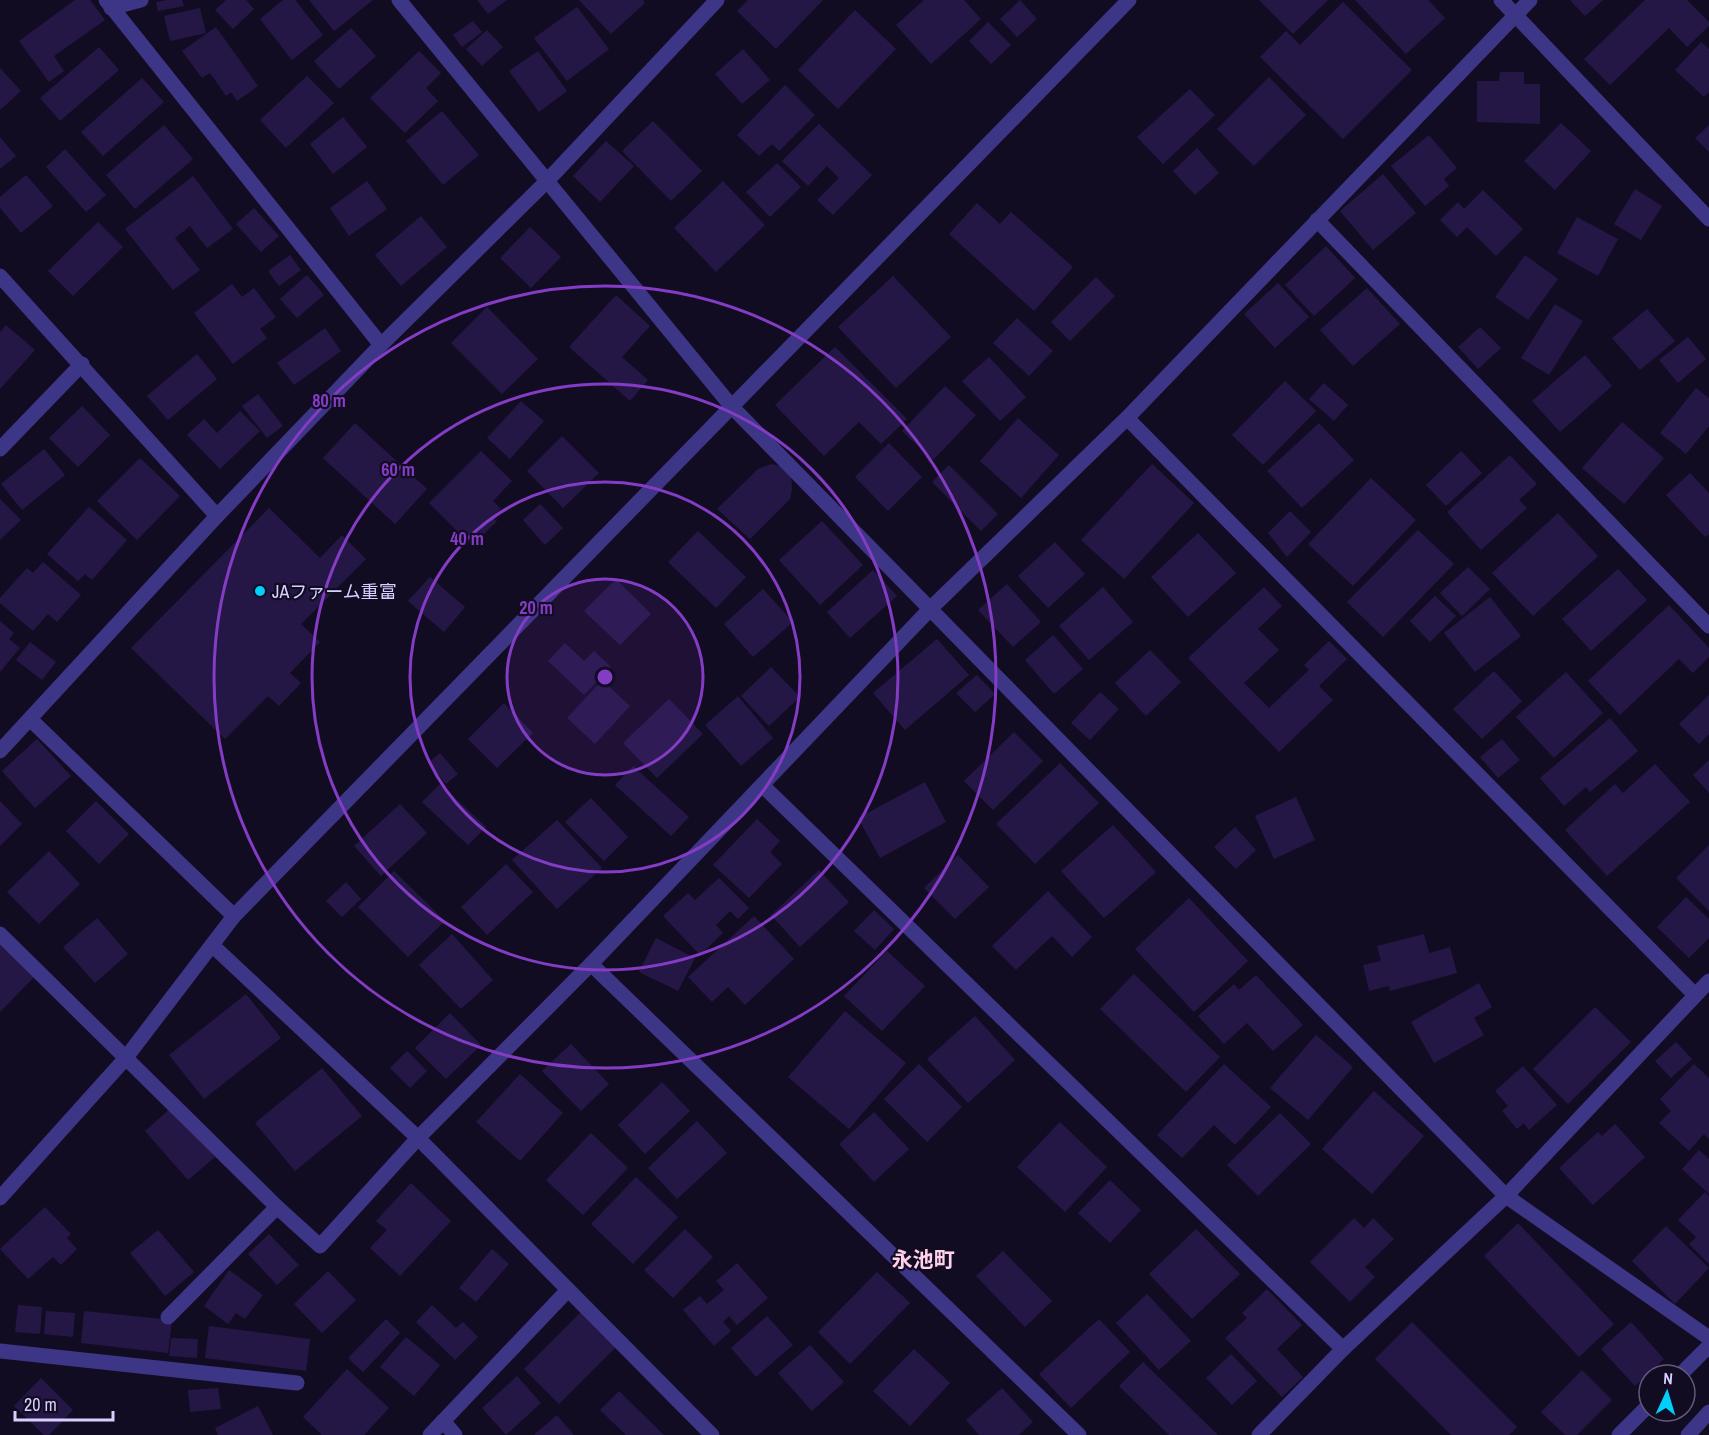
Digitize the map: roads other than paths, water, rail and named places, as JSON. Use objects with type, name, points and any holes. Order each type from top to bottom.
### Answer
[{"type":"street","points":[[108,4],[141,0]]},
{"type":"street","points":[[399,0],[732,407],[1506,1196],[1709,1338]]},
{"type":"street","points":[[0,751],[217,516],[381,345],[547,181],[717,0]]},
{"type":"street","points":[[0,1198],[125,1059],[234,916],[1129,0]]},
{"type":"street","points":[[1501,0],[1709,219]]},
{"type":"street","points":[[0,934],[125,1059],[320,1246],[418,1138],[591,964],[931,608],[1127,418],[1530,0]]},
{"type":"street","points":[[108,4],[381,345]]},
{"type":"street","points":[[1317,220],[1709,626]]},
{"type":"street","points":[[0,276],[82,364],[217,516]]},
{"type":"street","points":[[0,449],[82,364]]},
{"type":"street","points":[[1127,418],[1695,995]]},
{"type":"street","points":[[31,720],[234,916]]},
{"type":"street","points":[[763,786],[1343,1349]]},
{"type":"street","points":[[212,945],[418,1138],[712,1435]]},
{"type":"street","points":[[591,964],[1080,1435]]},
{"type":"street","points":[[1259,1435],[1343,1349],[1506,1196],[1709,981]]},
{"type":"street","points":[[168,1317],[277,1207]]},
{"type":"street","points":[[429,1435],[567,1291]]},
{"type":"street","points":[[1692,1363],[1709,1346]]},
{"type":"street","points":[[0,1351],[297,1383]]},
{"type":"street","points":[[1688,1435],[1709,1412]]},
{"type":"street","points":[[1619,1435],[1637,1417]]},
{"type":"street","points":[[443,1421],[455,1435]]},
{"type":"place","name":"JAファーム重富","points":[[260,591]]},
{"type":"district","name":"永池町","points":[[923,1259]]}]
